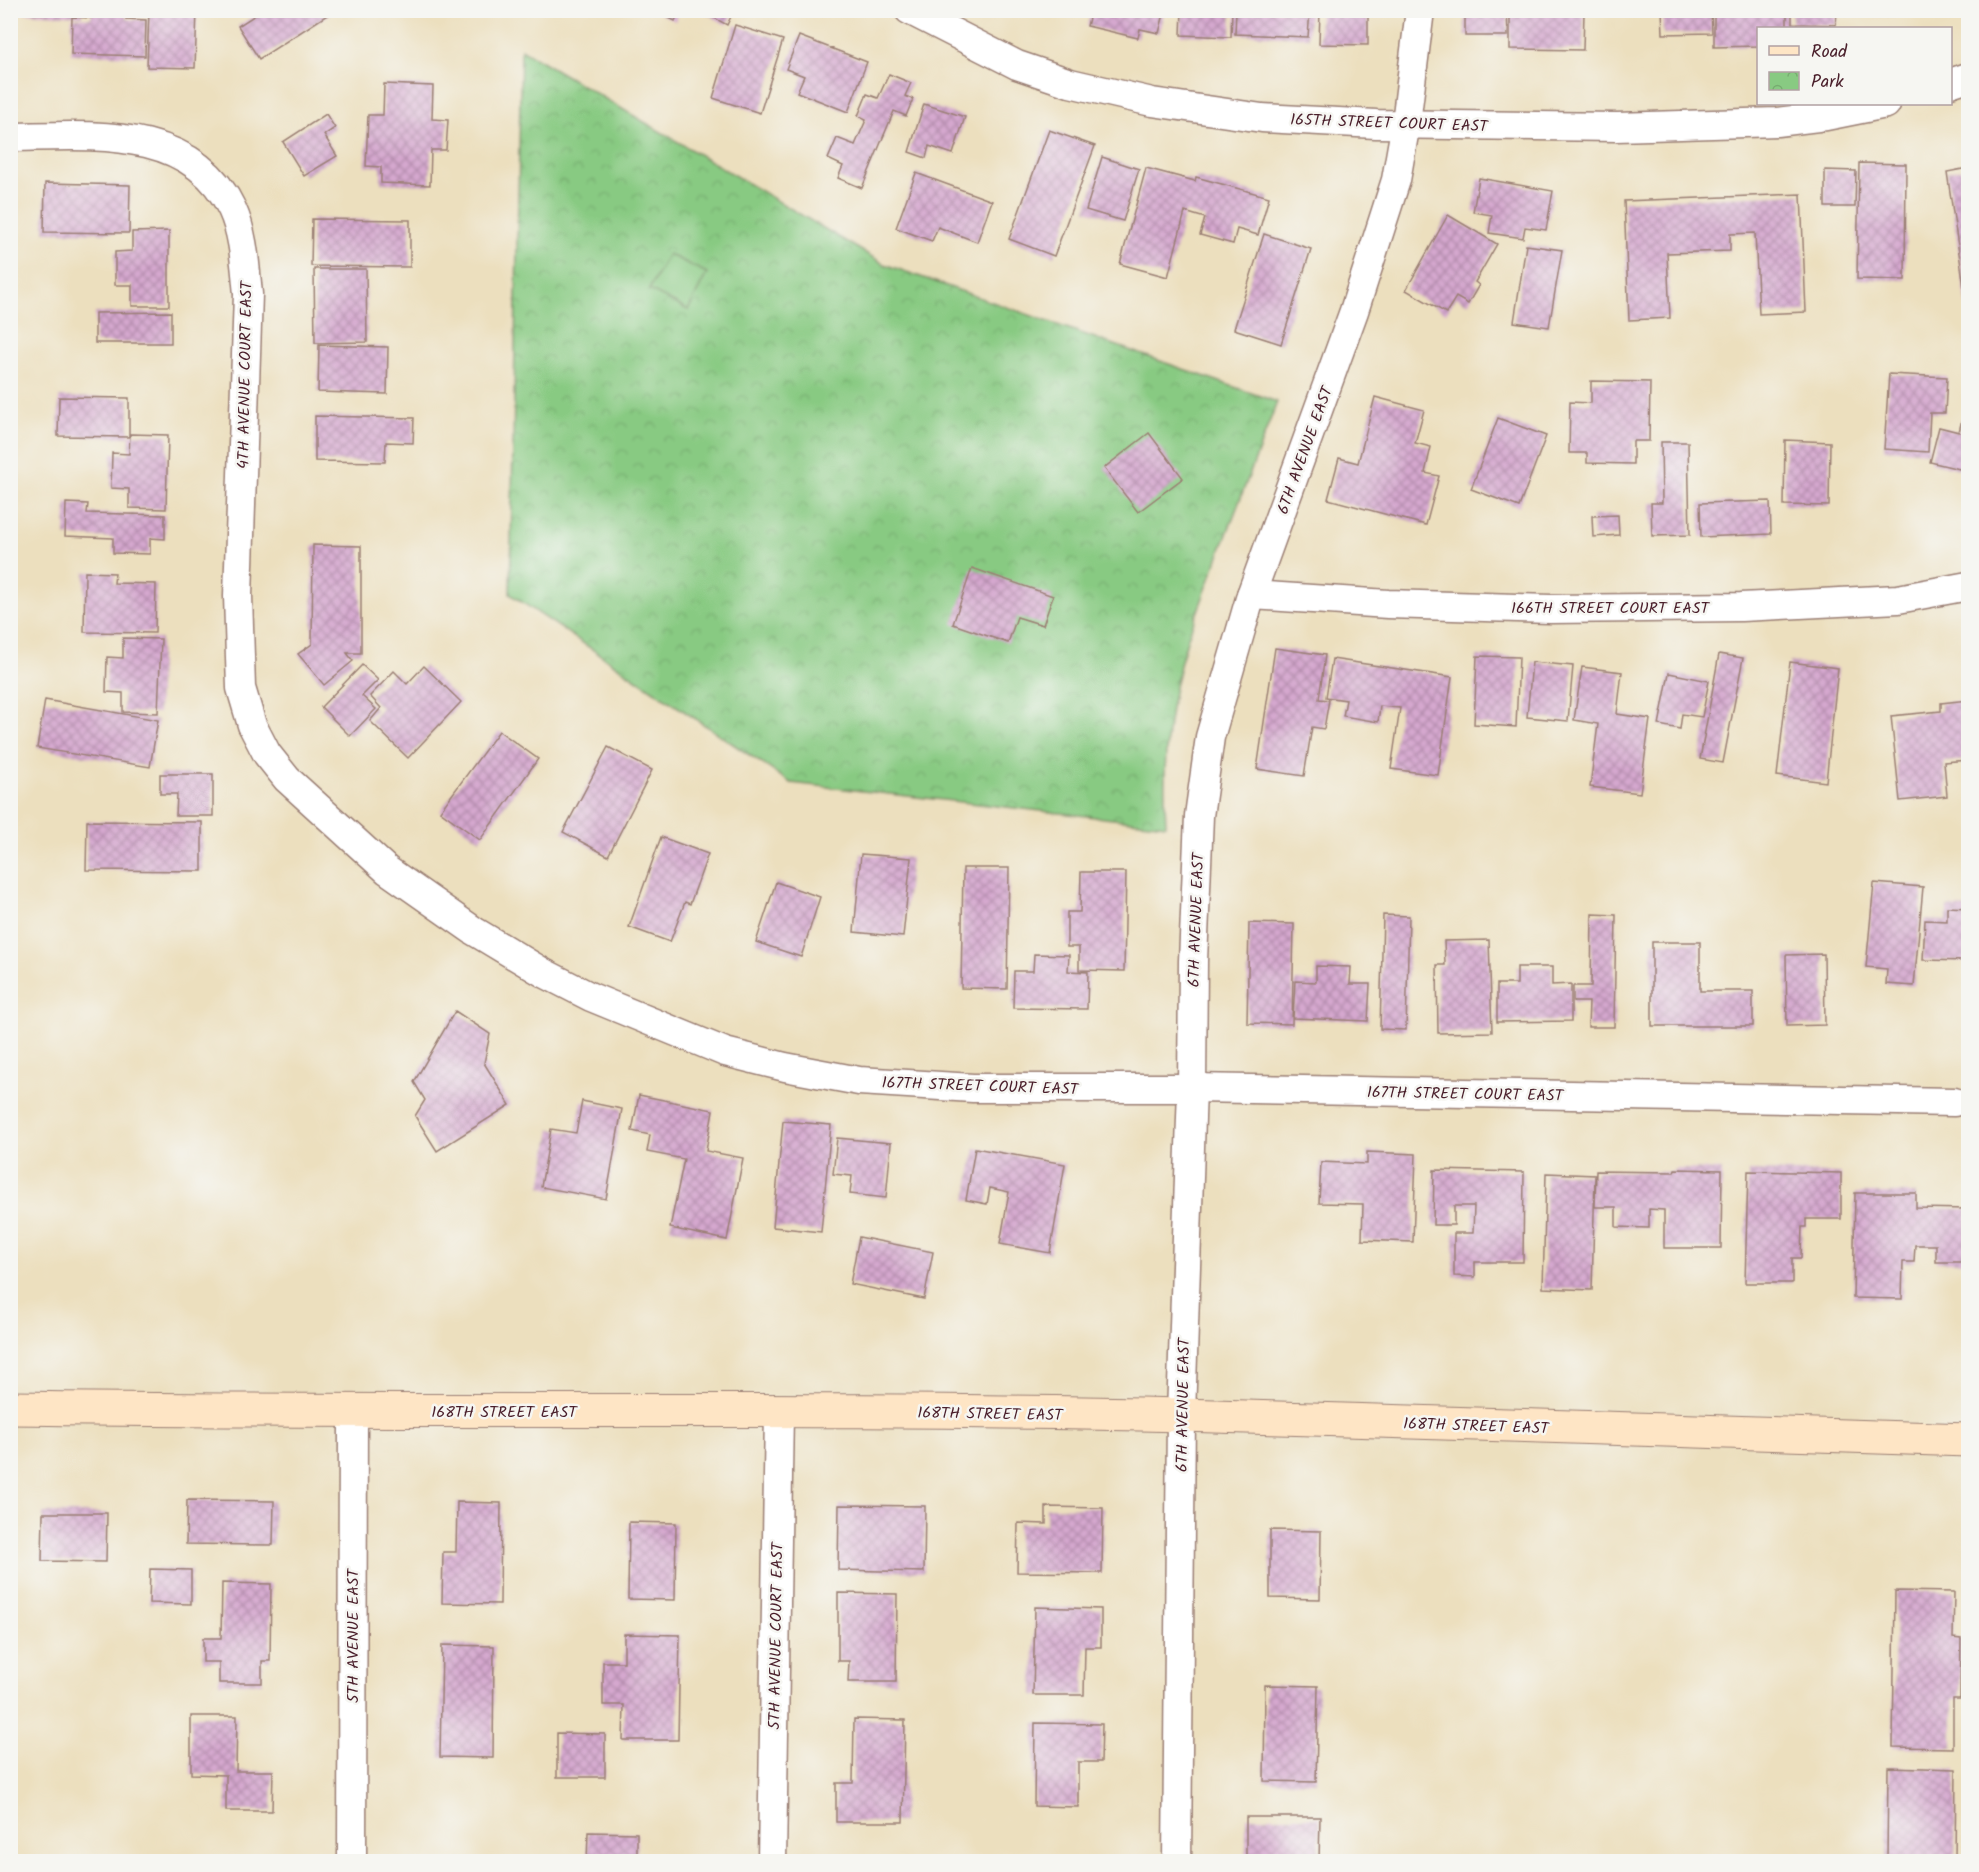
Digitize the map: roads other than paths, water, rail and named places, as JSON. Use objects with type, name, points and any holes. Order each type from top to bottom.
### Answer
[{"type":"street","name":"165TH STREET COURT EAST","points":[[909,10],[1017,65],[1070,83],[1152,102],[1262,118],[1376,124],[1617,127],[1777,122],[1826,116],[1881,105]]},
{"type":"street","name":"6TH AVENUE EAST","points":[[1177,1862],[1181,1415],[1199,816],[1210,737],[1251,595],[1354,311],[1396,180],[1406,123],[1420,10]]},
{"type":"street","points":[[1952,82],[1968,77]]},
{"type":"street","name":"4TH AVENUE COURT EAST","points":[[10,137],[96,136],[131,139],[159,146],[202,167],[222,191],[233,211],[244,248],[248,294],[238,596]]},
{"type":"street","name":"166TH STREET COURT EAST","points":[[1251,595],[1388,604],[1550,609],[1741,607],[1898,599],[1968,586]]},
{"type":"street","name":"167TH STREET COURT EAST","points":[[238,596],[241,688],[252,725],[267,754],[287,778],[387,870],[474,931],[544,973],[591,997],[725,1052],[785,1067],[859,1081],[973,1088],[1192,1088],[1954,1102]]},
{"type":"street","name":"168TH STREET EAST","points":[[10,1408],[1181,1415],[1968,1440]]},
{"type":"street","name":"5TH AVENUE EAST","points":[[352,1862],[353,1411]]},
{"type":"street","name":"5TH AVENUE COURT EAST","points":[[772,1862],[779,1411]]}]
